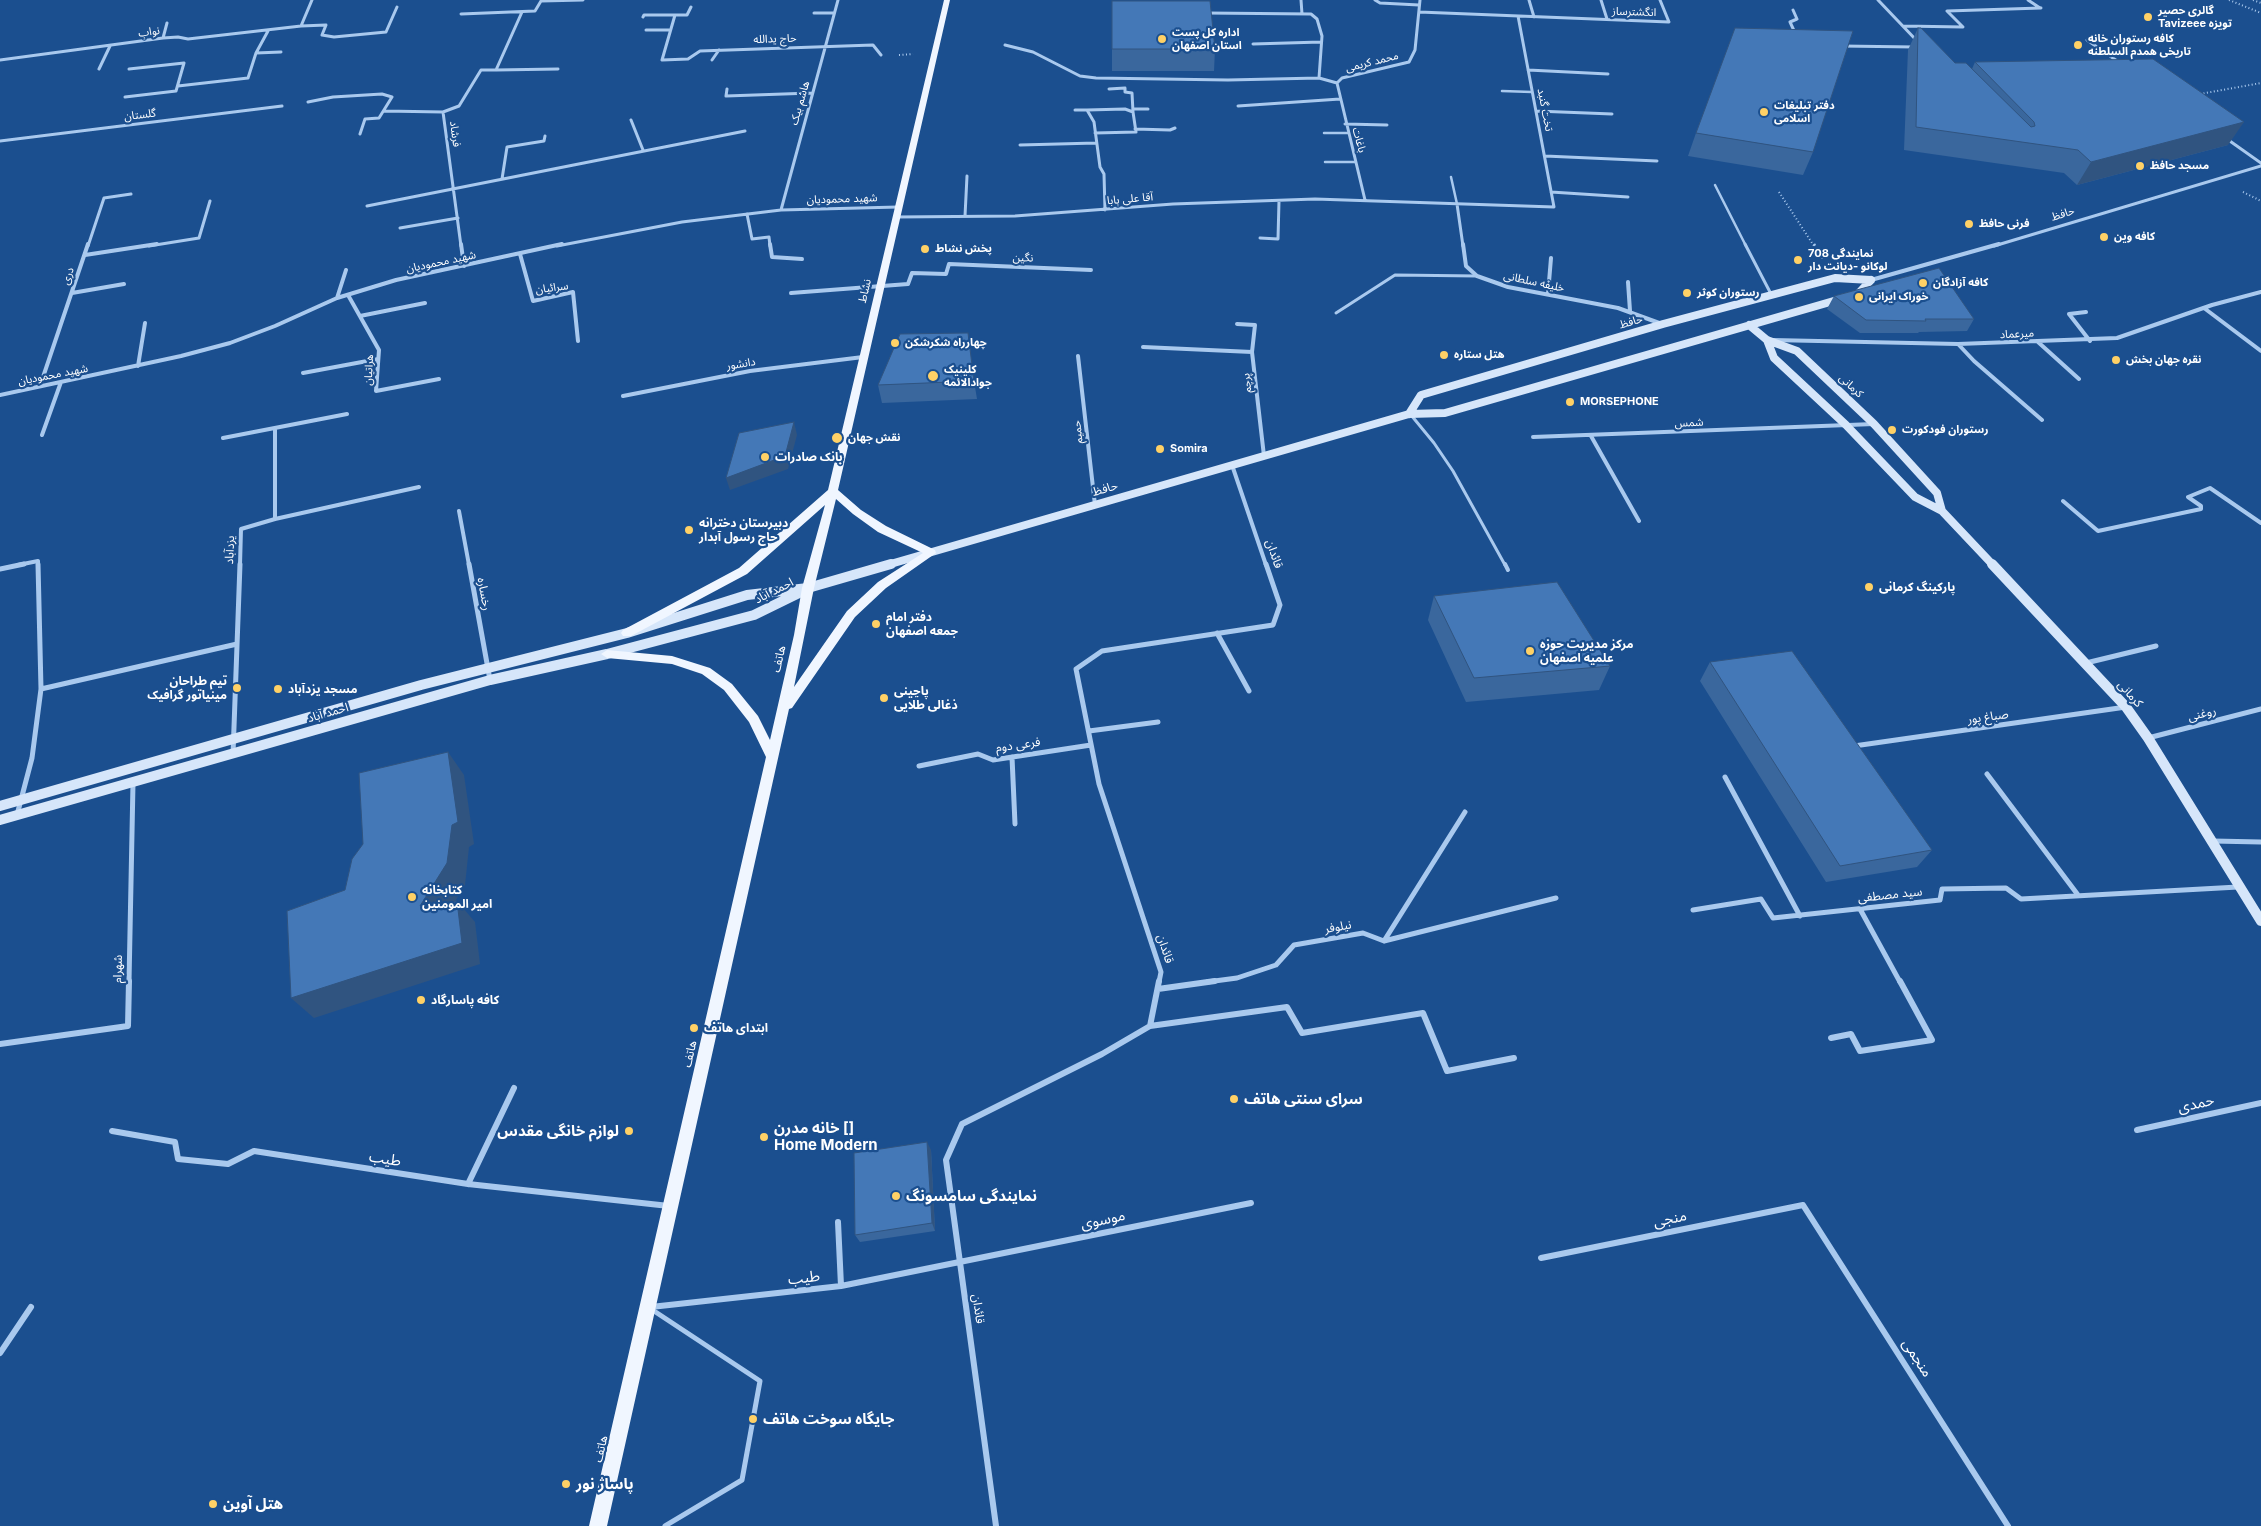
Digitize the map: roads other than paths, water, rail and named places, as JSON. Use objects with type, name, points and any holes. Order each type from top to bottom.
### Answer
[{"type":"main road","name":"نشاط","points":[[808,588],[833,490],[947,0]]},
{"type":"main road","points":[[627,633],[743,570],[806,517],[833,490],[857,512],[882,528],[931,552],[882,585],[851,614],[783,712]]},
{"type":"main road","name":"هاتف","points":[[598,1526],[783,712],[800,636],[808,588]]},
{"type":"main road","points":[[606,654],[672,660],[706,671],[728,687],[754,719],[772,757]]},
{"type":"street","points":[[301,26],[312,0]]},
{"type":"street","points":[[461,14],[535,11],[541,1],[583,0]]},
{"type":"street","name":"هاشم بیک","points":[[781,210],[838,0]]},
{"type":"street","points":[[1301,0],[1302,14]]},
{"type":"street","points":[[1375,0],[1420,5]]},
{"type":"street","name":"محمد کریمی","points":[[1337,83],[1342,78],[1409,62],[1415,50],[1420,0]]},
{"type":"street","points":[[1528,0],[1534,17]]},
{"type":"street","points":[[1601,0],[1607,20]]},
{"type":"street","name":"انگشترساز","points":[[1419,12],[1669,22],[1660,0]]},
{"type":"street","points":[[1838,46],[1923,47],[1878,0]]},
{"type":"street","points":[[1903,26],[1963,27],[1947,11],[2041,8],[2028,0]]},
{"type":"street","name":"نواب","points":[[0,60],[163,38],[178,37],[188,39],[301,26],[326,25],[322,36],[334,37],[386,32],[397,7]]},
{"type":"street","points":[[643,18],[644,15],[687,15],[691,8]]},
{"type":"street","points":[[1793,10],[1797,18],[1790,22],[1797,37]]},
{"type":"street","points":[[522,12],[496,70],[558,69]]},
{"type":"street","points":[[814,13],[834,13]]},
{"type":"street","points":[[1203,13],[1312,14],[1320,27],[1319,78]]},
{"type":"street","name":"حاج یدالله","points":[[674,15],[662,60],[688,59],[700,51],[873,44],[881,56]]},
{"type":"street","name":"تخت گنبد","points":[[1457,204],[1554,206],[1518,16]]},
{"type":"street","points":[[163,38],[167,23]]},
{"type":"street","points":[[646,30],[670,30]]},
{"type":"street","points":[[178,86],[248,78],[256,54],[268,31]]},
{"type":"street","points":[[2087,40],[2125,67]]},
{"type":"street","points":[[1253,44],[1321,42]]},
{"type":"street","points":[[1005,45],[1033,52],[1074,74],[1096,78],[1228,80],[1319,78],[1337,83]]},
{"type":"street","points":[[99,69],[110,46]]},
{"type":"street","points":[[712,60],[719,50]]},
{"type":"street","points":[[256,54],[281,52]]},
{"type":"street","points":[[125,98],[176,91],[184,63],[129,69]]},
{"type":"street","name":"فرشاد","points":[[464,266],[443,112],[459,106],[481,70],[496,70]]},
{"type":"street","points":[[1528,70],[1608,74]]},
{"type":"street","name":"باغات","points":[[1337,83],[1345,124],[1365,200]]},
{"type":"street","points":[[1109,89],[1126,88],[1125,92],[1132,93],[1135,129]]},
{"type":"street","points":[[726,89],[726,96],[812,93]]},
{"type":"street","points":[[308,102],[333,97],[382,94],[392,97],[379,118],[365,119],[360,134]]},
{"type":"street","points":[[1238,106],[1340,99]]},
{"type":"street","name":"گلستان","points":[[0,141],[282,106]]},
{"type":"street","points":[[1076,110],[1125,109],[1133,111],[1148,109]]},
{"type":"street","points":[[1087,110],[1094,122],[1100,168],[1104,174],[1105,210]]},
{"type":"street","points":[[1536,110],[1612,114]]},
{"type":"street","points":[[384,111],[443,112]]},
{"type":"street","points":[[630,120],[643,150]]},
{"type":"street","points":[[1345,124],[1387,124]]},
{"type":"street","points":[[1095,133],[1135,132],[1135,129],[1170,130],[1174,128]]},
{"type":"street","points":[[367,206],[746,131]]},
{"type":"street","points":[[502,179],[507,147],[544,141],[545,136]]},
{"type":"street","points":[[2224,137],[2261,165]]},
{"type":"street","points":[[1020,145],[1096,143]]},
{"type":"street","points":[[1544,156],[1657,161]]},
{"type":"street","name":"حافظ","points":[[1409,414],[1422,395],[1663,324],[1835,278],[1871,280],[2032,235],[2261,165]]},
{"type":"street","points":[[965,216],[967,176]]},
{"type":"street","points":[[1551,192],[1628,197]]},
{"type":"street","name":"دری","points":[[40,386],[104,198],[131,194]]},
{"type":"street","points":[[1365,200],[1457,204],[1466,266],[1476,276]]},
{"type":"street","name":"آقا علی بابا","points":[[896,217],[1015,216],[1173,204],[1365,200]]},
{"type":"street","points":[[85,255],[199,238],[210,201]]},
{"type":"street","points":[[1260,238],[1278,239],[1278,201]]},
{"type":"street","name":"شهید محمودیان","points":[[0,395],[138,366],[230,343],[275,326],[337,298],[396,280],[520,254],[682,222],[781,210],[898,207]]},
{"type":"street","points":[[747,214],[752,239],[769,237],[772,257],[802,259]]},
{"type":"street","points":[[400,228],[458,218]]},
{"type":"street","name":"سرائیان","points":[[520,254],[533,300],[574,292],[578,341]]},
{"type":"street","points":[[1548,294],[1551,258]]},
{"type":"street","name":"نگین","points":[[880,284],[908,284],[912,274],[946,274],[949,264],[1091,270]]},
{"type":"street","points":[[337,298],[346,270]]},
{"type":"street","name":"خلیفه سلطانی","points":[[1476,276],[1508,287],[1630,312],[1663,324]]},
{"type":"street","name":"حافظ","points":[[808,588],[1409,414],[1445,412],[1858,294],[1871,280]]},
{"type":"street","points":[[1628,282],[1630,312]]},
{"type":"street","points":[[72,293],[124,284]]},
{"type":"street","points":[[791,293],[880,284]]},
{"type":"street","name":"میرعماد","points":[[1767,340],[1958,344],[2090,341],[2126,336],[2204,308],[2261,292]]},
{"type":"street","name":"هراتیان","points":[[348,295],[379,350],[376,391],[439,379]]},
{"type":"street","points":[[360,316],[425,303]]},
{"type":"street","points":[[2204,308],[2261,352]]},
{"type":"street","points":[[2086,312],[2069,314],[2090,341]]},
{"type":"street","points":[[138,366],[145,323]]},
{"type":"street","name":"پرچم","points":[[1237,324],[1255,326],[1252,352],[1264,456]]},
{"type":"street","name":"کرمانی","points":[[1749,325],[1767,340],[1796,352],[1874,424],[1938,493],[1942,511]]},
{"type":"street","name":"کرمانی","points":[[1767,340],[1774,358],[1846,425],[1915,497],[1942,511],[2126,707],[2148,738],[2212,841],[2238,887],[2261,921]]},
{"type":"street","points":[[2037,342],[2079,379]]},
{"type":"street","points":[[1958,344],[1974,362],[2042,420]]},
{"type":"street","points":[[1143,347],[1252,352]]},
{"type":"street","name":"حمیم","points":[[1078,356],[1095,505]]},
{"type":"street","name":"دانشور","points":[[623,396],[750,370],[863,357]]},
{"type":"street","points":[[303,372],[378,359]]},
{"type":"street","points":[[42,435],[61,382]]},
{"type":"street","points":[[223,438],[347,414]]},
{"type":"street","name":"شمس","points":[[1533,437],[1874,424]]},
{"type":"street","points":[[275,428],[275,519]]},
{"type":"street","points":[[1591,436],[1639,520]]},
{"type":"street","name":"قائدان","points":[[996,1526],[946,1160],[962,1124],[1102,1054],[1150,1026],[1161,972],[1099,784],[1076,669],[1102,651],[1272,625],[1280,605],[1232,465]]},
{"type":"street","name":"یزدآباد","points":[[233,754],[241,529],[275,519],[419,487]]},
{"type":"street","points":[[2063,501],[2098,531],[2200,509],[2201,506],[2188,497],[2210,488],[2261,523]]},
{"type":"street","name":"رخساره","points":[[459,511],[490,680]]},
{"type":"street","points":[[0,569],[38,561],[41,689],[32,758],[17,816]]},
{"type":"street","name":"احمد آباد","points":[[0,806],[488,668],[627,633],[746,595],[808,588]]},
{"type":"street","name":"احمد آباد","points":[[0,820],[490,680],[606,654],[754,616],[808,588]]},
{"type":"street","points":[[1217,634],[1249,691]]},
{"type":"street","points":[[41,689],[237,644]]},
{"type":"street","points":[[2085,663],[2156,646]]},
{"type":"street","name":"صباغ پور","points":[[1854,746],[2126,707]]},
{"type":"street","name":"روغنی","points":[[2148,738],[2261,709]]},
{"type":"street","points":[[1089,731],[1158,722]]},
{"type":"street","name":"فرعی دوم","points":[[919,766],[978,754],[993,760],[1092,745]]},
{"type":"street","points":[[1012,757],[1015,824]]},
{"type":"street","points":[[1987,774],[2078,895]]},
{"type":"street","points":[[1725,777],[1800,916]]},
{"type":"street","name":"شهرام","points":[[0,1044],[128,1026],[133,782]]},
{"type":"street","points":[[1384,941],[1465,812]]},
{"type":"street","points":[[2212,841],[2261,842]]},
{"type":"street","name":"سید مصطفی","points":[[1693,910],[1761,899],[1773,918],[1940,900],[1942,889],[2006,888],[2022,898],[2238,887]]},
{"type":"street","points":[[1384,941],[1556,898]]},
{"type":"street","points":[[1831,1038],[1851,1034],[1860,1051],[1932,1040],[1860,909]]},
{"type":"street","name":"نیلوفر","points":[[1158,989],[1237,978],[1276,965],[1294,945],[1363,933],[1384,941]]},
{"type":"street","points":[[1150,1026],[1287,1007],[1302,1033],[1422,1012],[1447,1071],[1514,1058]]},
{"type":"street","points":[[468,1184],[514,1088]]},
{"type":"street","name":"حمدی","points":[[2137,1130],[2261,1103]]},
{"type":"street","name":"طیب","points":[[112,1131],[175,1142],[178,1159],[228,1164],[254,1151],[468,1184],[672,1206]]},
{"type":"street","name":"موسوی","points":[[960,1262],[1251,1203]]},
{"type":"street","name":"منجی","points":[[1541,1258],[1803,1205]]},
{"type":"street","name":"منجمی","points":[[1803,1205],[2008,1526]]},
{"type":"street","points":[[838,1222],[840,1286]]},
{"type":"street","name":"طیب","points":[[649,1307],[840,1286],[960,1262]]},
{"type":"street","points":[[0,1354],[32,1307]]},
{"type":"lane","points":[[1502,91],[1532,92]]},
{"type":"lane","points":[[1324,133],[1348,133]]},
{"type":"lane","points":[[1325,162],[1355,162]]},
{"type":"lane","points":[[1451,177],[1457,204]]},
{"type":"lane","points":[[1715,185],[1771,294]]},
{"type":"lane","points":[[1336,313],[1395,275],[1476,276]]},
{"type":"lane","points":[[1409,414],[1434,443],[1453,472],[1508,570]]},
{"type":"lane","points":[[649,1307],[760,1381],[742,1480],[666,1526]]},
{"type":"place","name":"گالری حصیر Tavizeee تویزه","points":[[2148,17]]},
{"type":"place","name":"اداره کل پست استان اصفهان","points":[[1162,39]]},
{"type":"place","name":"کافه رستوران خانه تاریخی همدم السلطنه","points":[[2078,45]]},
{"type":"place","name":"دفتر تبلیغات اسلامی","points":[[1764,112]]},
{"type":"place","name":"مسجد حافظ","points":[[2140,166]]},
{"type":"place","name":"فرنی حافظ","points":[[1969,224]]},
{"type":"place","name":"کافه وین","points":[[2104,237]]},
{"type":"place","name":"پخش نشاط","points":[[925,249]]},
{"type":"place","name":"نمایندگی 708 لوکانو -دیانت دار","points":[[1798,260]]},
{"type":"place","name":"کافه آزادگان","points":[[1923,283]]},
{"type":"place","name":"رستوران کوثر","points":[[1687,293]]},
{"type":"place","name":"خوراک ایرانی","points":[[1859,297]]},
{"type":"place","name":"چهارراه شکرشکن","points":[[895,343]]},
{"type":"place","name":"هتل ستاره","points":[[1444,355]]},
{"type":"place","name":"نقره جهان بخش","points":[[2116,360]]},
{"type":"place","name":"کلینیک جوادالائمه","points":[[933,376]]},
{"type":"place","name":"MORSEPHONE","points":[[1570,402]]},
{"type":"place","name":"رستوران فودکورت","points":[[1892,430]]},
{"type":"place","name":"نقش جهان","points":[[837,438]]},
{"type":"place","name":"Somira","points":[[1160,449]]},
{"type":"place","name":"بانک صادرات","points":[[765,457]]},
{"type":"place","name":"دبیرستان دخترانه حاج رسول آبدار","points":[[689,530]]},
{"type":"place","name":"پارکینگ کرمانی","points":[[1869,587]]},
{"type":"place","name":"دفتر امام جمعه اصفهان","points":[[876,624]]},
{"type":"place","name":"مرکز مدیریت حوزه علمیه اصفهان","points":[[1530,651]]},
{"type":"place","name":"تیم طراحان مینیاتور گرافیک","points":[[237,688]]},
{"type":"place","name":"مسجد یزدآباد","points":[[278,689]]},
{"type":"place","name":"پاچینی ذغالی طلایی","points":[[884,698]]},
{"type":"place","name":"کتابخانه امیر المومنین","points":[[412,897]]},
{"type":"place","name":"کافه پاسارگاد","points":[[421,1000]]},
{"type":"place","name":"ابتدای هاتف","points":[[694,1028]]},
{"type":"place","name":"سرای سنتی هاتف","points":[[1234,1099]]},
{"type":"place","name":"لوازم خانگی مقدس","points":[[629,1131]]},
{"type":"place","name":"خانه مدرن [] Home Modern","points":[[764,1137]]},
{"type":"place","name":"نمایندگی سامسونگ","points":[[896,1196]]},
{"type":"place","name":"جایگاه سوخت هاتف","points":[[753,1419]]},
{"type":"place","name":"پاساژ نور","points":[[566,1484]]},
{"type":"place","name":"هتل آوین","points":[[213,1504]]}]
